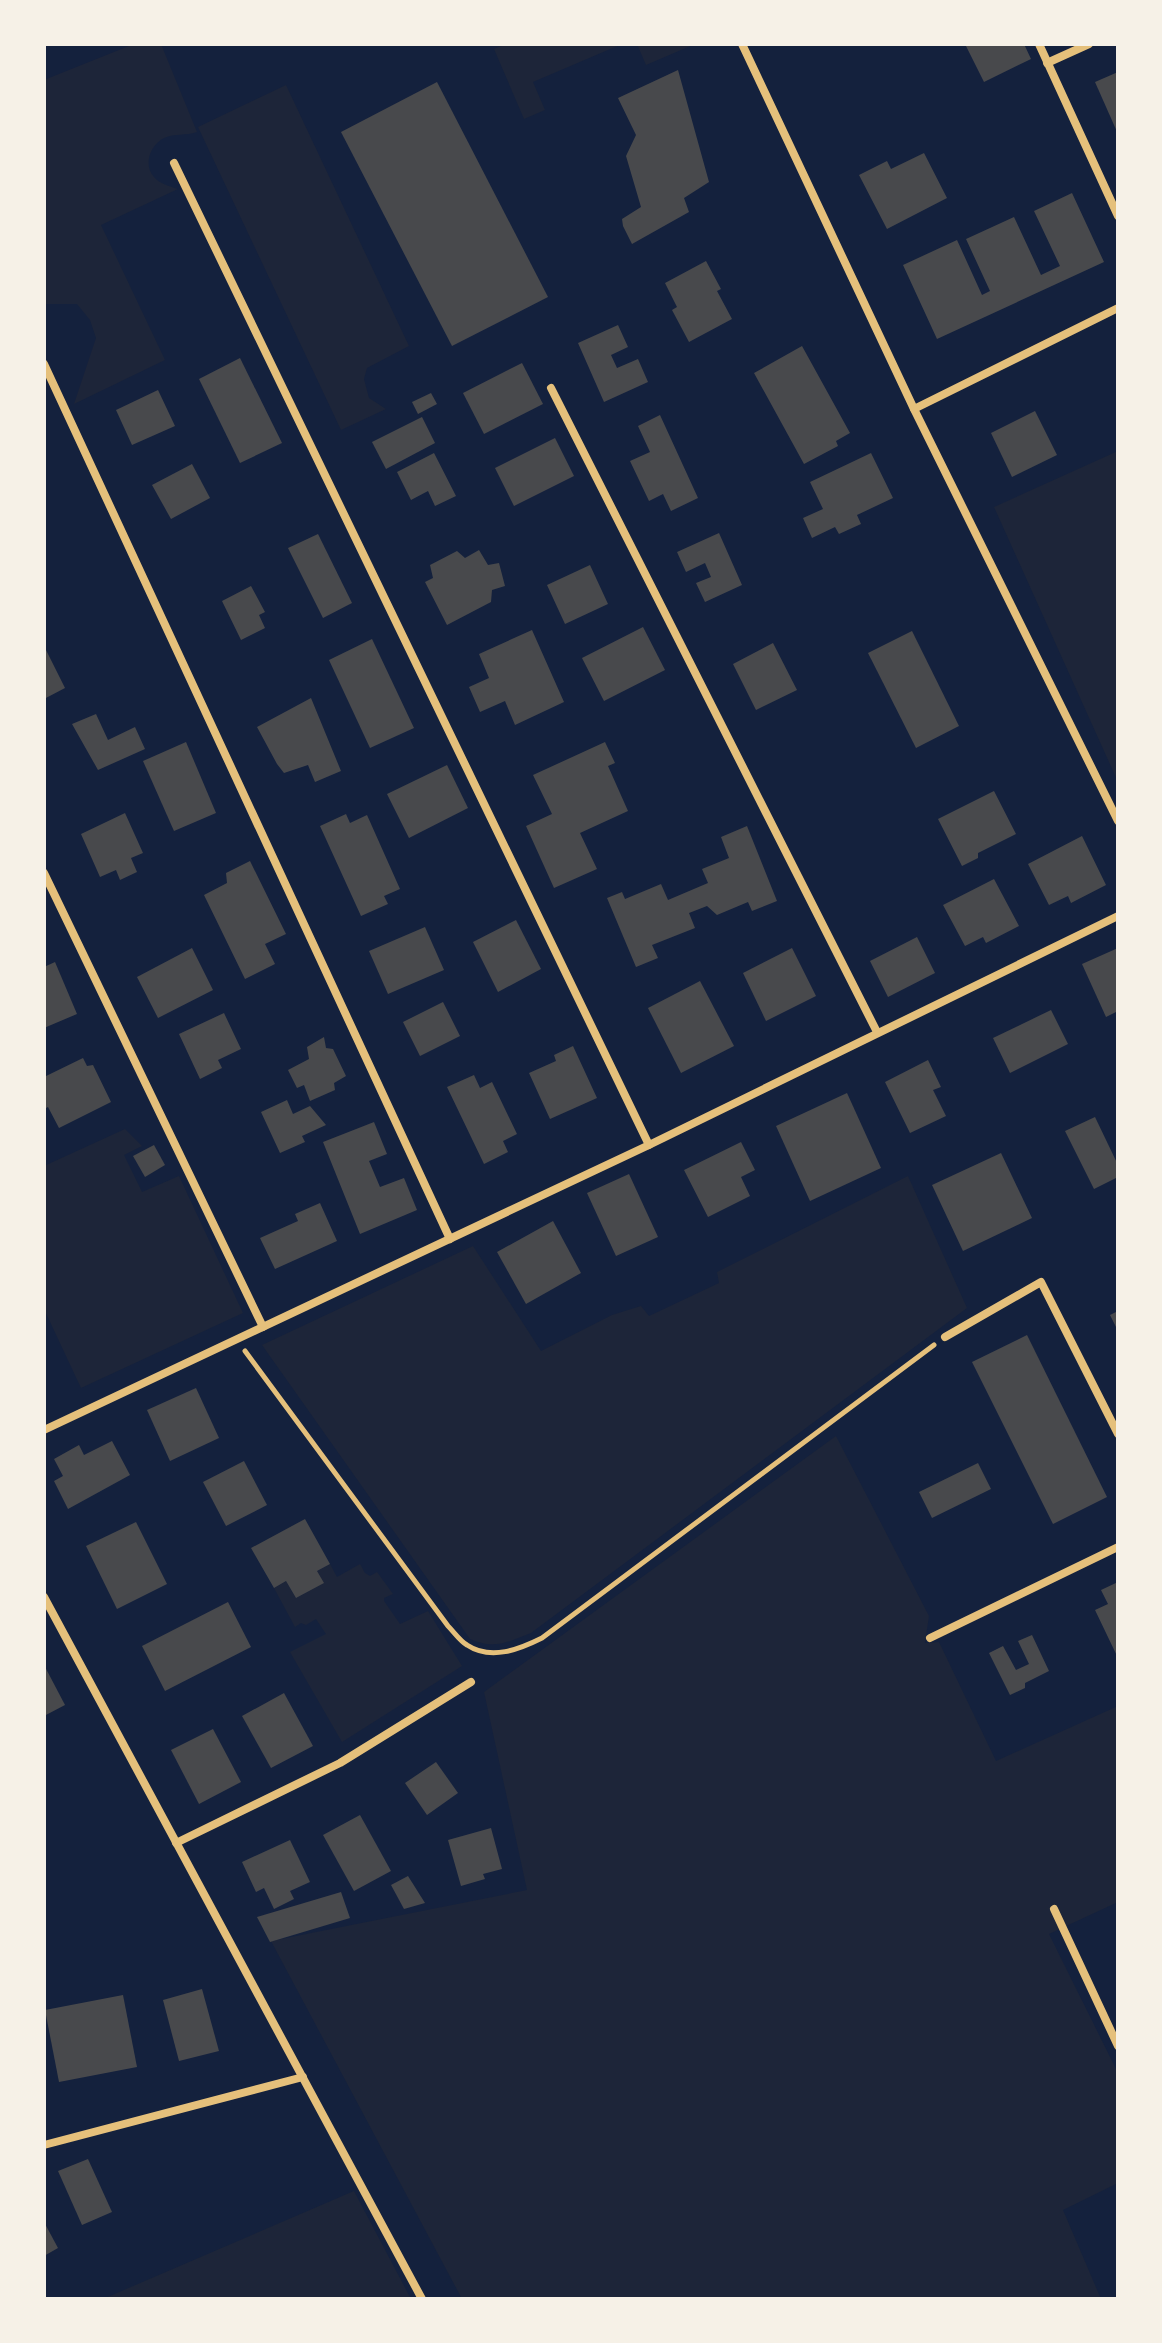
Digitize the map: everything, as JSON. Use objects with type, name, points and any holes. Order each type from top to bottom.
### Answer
[{"type":"street","points":[[742,44],[914,409],[1118,821]]},
{"type":"street","points":[[1039,44],[1118,216]]},
{"type":"street","points":[[1047,63],[1089,44]]},
{"type":"street","points":[[174,163],[649,1145]]},
{"type":"street","points":[[914,409],[1118,308]]},
{"type":"street","points":[[44,364],[450,1239]]},
{"type":"street","points":[[551,388],[877,1032]]},
{"type":"street","points":[[44,873],[263,1327]]},
{"type":"street","points":[[44,1430],[649,1145],[1118,916]]},
{"type":"street","points":[[945,1337],[1041,1282],[1118,1434]]},
{"type":"street","points":[[930,1638],[1118,1547]]},
{"type":"street","points":[[44,1597],[422,2299]]},
{"type":"street","points":[[176,1843],[340,1763],[471,1682]]},
{"type":"street","points":[[1054,1909],[1118,2046]]},
{"type":"street","points":[[44,2145],[303,2077]]},
{"type":"path","points":[[236,1339],[448,1626],[468,1647],[493,1653],[517,1651],[542,1638],[945,1337]]},
{"type":"shaded area","points":[[134,44],[161,44],[197,132],[164,138],[155,145],[150,156],[149,167],[154,177],[178,189],[101,225],[165,360],[74,404],[96,338],[90,320],[77,304],[44,304],[44,80]]},
{"type":"shaded area","points":[[506,44],[622,44],[533,82],[545,110],[524,119],[494,49]]},
{"type":"shaded area","points":[[637,44],[695,44],[646,65]]},
{"type":"shaded area","points":[[286,85],[409,346],[367,368],[364,379],[369,398],[386,409],[341,430],[198,127]]},
{"type":"shaded area","points":[[1118,451],[1118,782],[994,507]]},
{"type":"shaded area","points":[[125,1129],[142,1146],[124,1155],[142,1192],[179,1176],[243,1313],[81,1388],[44,1309],[44,1166]]},
{"type":"shaded area","points":[[908,1176],[967,1308],[531,1633],[508,1642],[487,1644],[470,1639],[262,1345],[473,1246],[541,1351],[612,1315],[641,1306],[649,1316],[719,1283],[717,1272]]},
{"type":"shaded area","points":[[836,1436],[929,1616],[925,1643],[939,1642],[996,1761],[1118,1706],[1118,1902],[1049,1934],[1118,2073],[1118,2183],[1063,2210],[1101,2299],[462,2299],[271,1941],[527,1890],[484,1692]]},
{"type":"shaded area","points":[[330,1564],[337,1577],[360,1564],[370,1576],[377,1572],[393,1594],[384,1601],[400,1624],[428,1611],[462,1666],[342,1742],[290,1652],[326,1634],[316,1619],[295,1627],[274,1588],[286,1581],[296,1598],[323,1583],[317,1571]]},
{"type":"shaded area","points":[[354,2191],[411,2299],[103,2299]]},
{"type":"building","points":[[965,44],[1024,44],[1031,59],[984,82]]},
{"type":"building","points":[[678,70],[709,182],[684,198],[689,212],[632,244],[622,219],[641,207],[626,156],[636,135],[618,98]]},
{"type":"building","points":[[1118,72],[1118,134],[1095,82]]},
{"type":"building","points":[[437,82],[548,297],[452,346],[341,132]]},
{"type":"building","points":[[924,153],[947,198],[887,229],[859,175],[887,161],[891,169]]},
{"type":"building","points":[[1072,193],[1104,262],[937,339],[903,265],[957,240],[982,295],[990,291],[966,239],[1014,217],[1041,275],[1060,266],[1034,211]]},
{"type":"building","points":[[706,261],[732,319],[689,342],[672,310],[677,307],[665,283]]},
{"type":"building","points":[[618,325],[628,347],[611,355],[617,368],[638,359],[648,382],[604,402],[578,343]]},
{"type":"building","points":[[802,346],[850,433],[836,441],[838,446],[804,464],[754,373]]},
{"type":"building","points":[[240,358],[282,443],[240,463],[199,379]]},
{"type":"building","points":[[522,363],[543,404],[484,434],[463,393]]},
{"type":"building","points":[[158,390],[175,426],[132,445],[116,410]]},
{"type":"building","points":[[431,393],[437,404],[418,414],[412,402]]},
{"type":"building","points":[[1035,411],[1057,455],[1012,477],[991,433]]},
{"type":"building","points":[[660,415],[698,498],[671,511],[663,494],[649,501],[630,461],[650,452],[638,426]]},
{"type":"building","points":[[422,417],[435,443],[386,469],[372,442]]},
{"type":"building","points":[[555,438],[574,476],[514,506],[495,468]]},
{"type":"building","points":[[434,453],[456,496],[435,506],[428,491],[411,500],[397,472]]},
{"type":"building","points":[[871,453],[893,498],[857,515],[861,524],[839,534],[835,527],[812,538],[803,518],[823,509],[810,482]]},
{"type":"building","points":[[192,464],[210,498],[171,519],[152,485]]},
{"type":"building","points":[[719,533],[742,585],[705,602],[696,583],[711,577],[705,563],[686,572],[677,552]]},
{"type":"building","points":[[318,534],[352,603],[323,618],[288,548]]},
{"type":"building","points":[[479,550],[488,565],[499,563],[505,586],[492,590],[491,602],[447,625],[425,582],[433,578],[430,565],[457,551],[465,558]]},
{"type":"building","points":[[590,565],[608,604],[565,624],[547,585]]},
{"type":"building","points":[[251,586],[265,612],[259,615],[265,628],[241,640],[222,601]]},
{"type":"building","points":[[643,627],[665,670],[604,701],[582,658]]},
{"type":"building","points":[[532,630],[564,702],[515,725],[505,701],[480,712],[469,687],[489,678],[479,654]]},
{"type":"building","points":[[912,631],[959,726],[916,748],[868,653]]},
{"type":"building","points":[[372,639],[414,728],[370,748],[329,660]]},
{"type":"building","points":[[773,643],[797,690],[756,710],[733,664]]},
{"type":"building","points":[[44,646],[65,688],[44,699]]},
{"type":"building","points":[[311,698],[341,771],[315,782],[308,765],[284,773],[257,727]]},
{"type":"building","points":[[96,714],[108,740],[135,727],[145,749],[98,770],[72,724]]},
{"type":"building","points":[[186,742],[216,813],[174,831],[143,761]]},
{"type":"building","points":[[605,742],[615,763],[608,766],[628,811],[580,833],[597,869],[554,888],[526,826],[552,814],[533,775]]},
{"type":"building","points":[[447,765],[468,808],[409,838],[387,794]]},
{"type":"building","points":[[994,791],[1016,834],[978,853],[978,858],[962,866],[938,819]]},
{"type":"building","points":[[125,813],[143,853],[131,858],[137,872],[120,880],[116,870],[100,877],[81,834]]},
{"type":"building","points":[[346,814],[350,823],[367,815],[400,889],[384,896],[388,904],[361,916],[320,826]]},
{"type":"building","points":[[747,826],[777,901],[752,911],[748,902],[717,915],[707,906],[689,913],[695,928],[652,945],[658,958],[636,967],[607,898],[622,892],[625,899],[661,884],[668,900],[708,883],[702,869],[729,858],[721,837]]},
{"type":"building","points":[[1082,836],[1106,885],[1071,903],[1068,896],[1049,905],[1028,864]]},
{"type":"building","points":[[250,861],[286,934],[265,944],[275,964],[245,979],[204,895],[227,883],[226,873]]},
{"type":"building","points":[[994,879],[1019,926],[986,943],[983,937],[965,946],[943,905]]},
{"type":"building","points":[[516,920],[541,969],[498,992],[473,942]]},
{"type":"building","points":[[425,927],[444,970],[388,994],[369,951]]},
{"type":"building","points":[[917,937],[935,973],[888,997],[870,961]]},
{"type":"building","points":[[192,948],[213,990],[158,1018],[137,977]]},
{"type":"building","points":[[792,948],[816,996],[766,1021],[743,973]]},
{"type":"building","points":[[1118,948],[1118,1011],[1106,1017],[1082,964]]},
{"type":"building","points":[[55,962],[77,1014],[44,1028],[44,967]]},
{"type":"building","points":[[700,981],[734,1046],[681,1073],[648,1008]]},
{"type":"building","points":[[443,1002],[460,1036],[420,1056],[403,1022]]},
{"type":"building","points":[[1051,1010],[1068,1044],[1010,1073],[993,1038]]},
{"type":"building","points":[[224,1013],[241,1049],[218,1060],[222,1068],[200,1079],[179,1034]]},
{"type":"building","points":[[324,1037],[326,1048],[333,1049],[346,1076],[334,1083],[335,1090],[310,1101],[304,1085],[297,1088],[288,1070],[309,1059],[307,1047]]},
{"type":"building","points":[[573,1046],[597,1098],[550,1119],[529,1073],[556,1061],[554,1055]]},
{"type":"building","points":[[83,1058],[87,1066],[93,1065],[111,1102],[59,1128],[48,1107],[44,1109],[44,1077]]},
{"type":"building","points":[[928,1060],[941,1087],[933,1090],[946,1116],[910,1133],[885,1082]]},
{"type":"building","points":[[474,1075],[480,1088],[492,1082],[517,1134],[503,1141],[508,1152],[484,1164],[447,1087]]},
{"type":"building","points":[[847,1093],[881,1168],[810,1201],[776,1126]]},
{"type":"building","points":[[287,1100],[293,1114],[310,1106],[326,1125],[302,1136],[305,1142],[280,1153],[261,1112]]},
{"type":"building","points":[[1095,1117],[1118,1165],[1118,1177],[1094,1189],[1065,1131]]},
{"type":"building","points":[[374,1122],[387,1154],[369,1161],[380,1187],[404,1178],[417,1210],[360,1234],[323,1142]]},
{"type":"building","points":[[741,1142],[755,1170],[741,1177],[750,1196],[708,1217],[684,1170]]},
{"type":"building","points":[[154,1145],[165,1165],[145,1177],[133,1156]]},
{"type":"building","points":[[1001,1153],[1032,1218],[963,1251],[932,1185]]},
{"type":"building","points":[[629,1174],[658,1237],[616,1256],[587,1193]]},
{"type":"building","points":[[320,1203],[337,1241],[275,1269],[260,1238],[298,1221],[295,1214]]},
{"type":"building","points":[[553,1221],[581,1273],[526,1304],[497,1252]]},
{"type":"building","points":[[1118,1311],[1118,1331],[1110,1315]]},
{"type":"building","points":[[1027,1335],[1107,1497],[1053,1524],[972,1362]]},
{"type":"building","points":[[196,1388],[219,1438],[170,1461],[147,1410]]},
{"type":"building","points":[[112,1441],[130,1475],[68,1509],[54,1481],[63,1476],[54,1459],[79,1445],[84,1455]]},
{"type":"building","points":[[244,1461],[267,1505],[226,1526],[203,1482]]},
{"type":"building","points":[[978,1463],[991,1489],[932,1518],[919,1492]]},
{"type":"building","points":[[305,1519],[330,1564],[317,1571],[324,1583],[296,1598],[286,1581],[274,1588],[251,1548]]},
{"type":"building","points":[[136,1522],[167,1584],[117,1609],[86,1546]]},
{"type":"building","points":[[1118,1582],[1118,1658],[1095,1610],[1108,1604],[1101,1590]]},
{"type":"building","points":[[228,1602],[251,1647],[165,1691],[142,1646]]},
{"type":"building","points":[[1032,1635],[1049,1671],[1010,1695],[989,1653],[1003,1646],[1016,1670],[1029,1664],[1018,1641]]},
{"type":"building","points":[[44,1665],[65,1705],[44,1716]]},
{"type":"building","points":[[284,1693],[313,1746],[271,1768],[242,1716]]},
{"type":"building","points":[[213,1729],[241,1782],[199,1804],[171,1750]]},
{"type":"building","points":[[436,1762],[458,1793],[427,1815],[405,1783]]},
{"type":"building","points":[[360,1815],[391,1871],[354,1891],[323,1835]]},
{"type":"building","points":[[491,1828],[502,1869],[483,1874],[485,1879],[461,1886],[448,1840]]},
{"type":"building","points":[[290,1840],[310,1882],[290,1891],[294,1899],[274,1909],[264,1888],[256,1892],[242,1862]]},
{"type":"building","points":[[408,1876],[425,1903],[404,1909],[391,1885]]},
{"type":"building","points":[[341,1892],[350,1918],[270,1942],[257,1917]]},
{"type":"building","points":[[202,1989],[219,2051],[179,2061],[163,2000]]},
{"type":"building","points":[[123,1995],[137,2067],[59,2082],[45,2010]]},
{"type":"building","points":[[88,2159],[112,2212],[82,2225],[58,2171]]},
{"type":"building","points":[[44,2222],[58,2248],[44,2256]]}]
